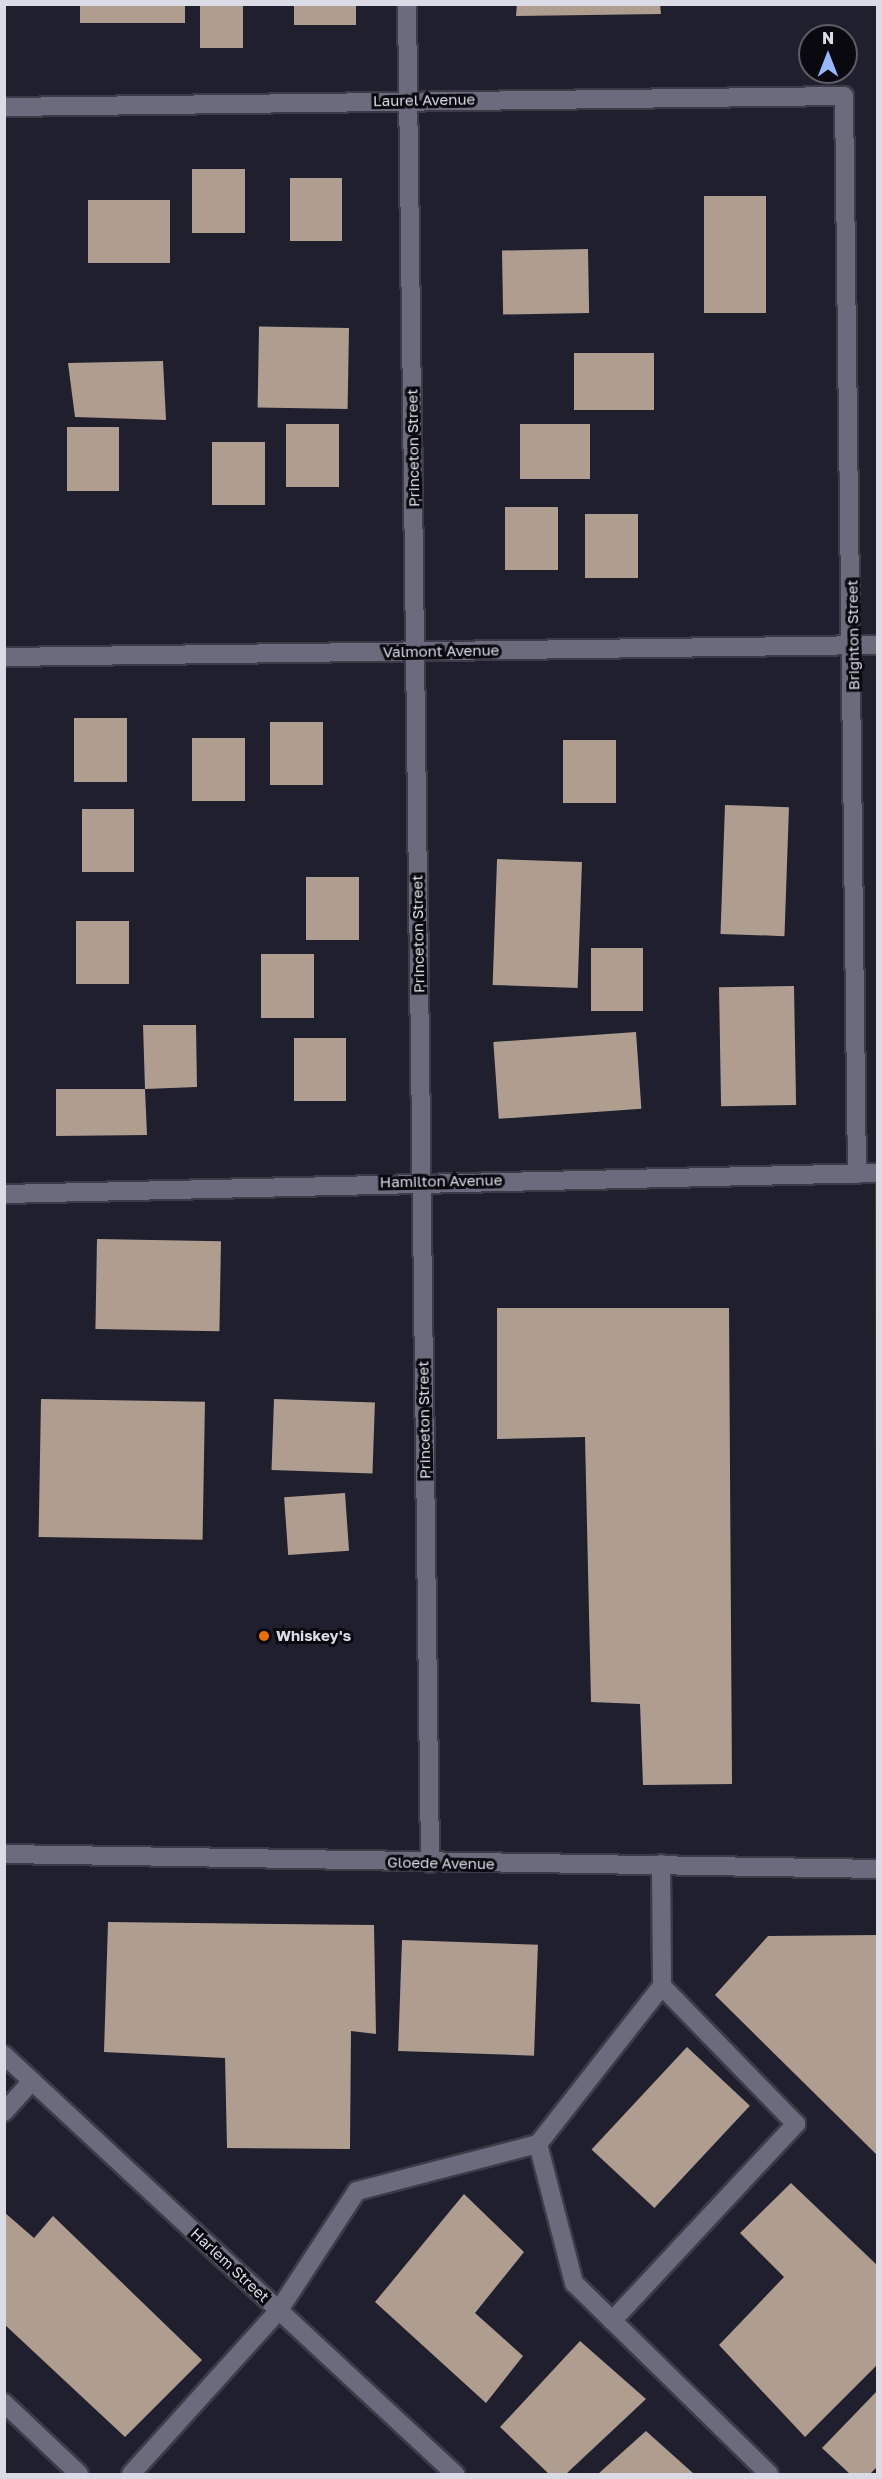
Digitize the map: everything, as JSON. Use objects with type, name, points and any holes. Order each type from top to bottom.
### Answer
[{"type":"street","name":"Princeton Street","points":[[407,4],[430,1863]]},
{"type":"street","name":"Laurel Avenue","points":[[4,106],[844,96]]},
{"type":"street","name":"Brighton Street","points":[[844,96],[854,645],[857,1174]]},
{"type":"street","name":"Valmont Avenue","points":[[4,657],[878,645]]},
{"type":"street","name":"Hamilton Avenue","points":[[4,1194],[421,1181],[878,1173]]},
{"type":"street","name":"Gloede Avenue","points":[[4,1854],[878,1869]]},
{"type":"street","points":[[131,2475],[279,2310],[357,2191],[538,2144],[662,1986],[661,1864]]},
{"type":"street","points":[[612,2321],[796,2124],[662,1986]]},
{"type":"street","name":"Harlem Street","points":[[4,2055],[455,2475]]},
{"type":"street","points":[[4,2112],[32,2081]]},
{"type":"street","points":[[538,2144],[574,2283],[769,2475]]},
{"type":"street","points":[[4,2403],[79,2475]]},
{"type":"shaded area","points":[[875,1173],[878,1173],[877,1869]]},
{"type":"building","points":[[80,4],[185,4],[185,23],[80,23]]},
{"type":"building","points":[[200,4],[243,4],[243,48],[200,48]]},
{"type":"building","points":[[294,4],[356,4],[356,25],[294,25]]},
{"type":"building","points":[[517,4],[660,4],[661,14],[516,16]]},
{"type":"building","points":[[192,169],[245,169],[245,233],[192,233]]},
{"type":"building","points":[[290,178],[342,178],[342,241],[290,241]]},
{"type":"building","points":[[704,196],[766,196],[766,313],[704,313]]},
{"type":"building","points":[[88,200],[170,200],[170,263],[88,263]]},
{"type":"building","points":[[588,249],[589,313],[503,314],[502,251]]},
{"type":"building","points":[[259,326],[349,328],[348,409],[258,407]]},
{"type":"building","points":[[574,353],[654,353],[654,410],[574,410]]},
{"type":"building","points":[[163,361],[166,420],[75,417],[68,363]]},
{"type":"building","points":[[286,424],[339,424],[339,487],[286,487]]},
{"type":"building","points":[[520,424],[590,424],[590,479],[520,479]]},
{"type":"building","points":[[67,427],[119,427],[119,491],[67,491]]},
{"type":"building","points":[[212,442],[265,442],[265,505],[212,505]]},
{"type":"building","points":[[505,507],[558,507],[558,570],[505,570]]},
{"type":"building","points":[[585,514],[638,514],[638,578],[585,578]]},
{"type":"building","points":[[74,718],[127,718],[127,782],[74,782]]},
{"type":"building","points":[[270,722],[323,722],[323,785],[270,785]]},
{"type":"building","points":[[192,738],[245,738],[245,801],[192,801]]},
{"type":"building","points":[[563,740],[616,740],[616,803],[563,803]]},
{"type":"building","points":[[725,805],[789,807],[784,936],[720,934]]},
{"type":"building","points":[[82,809],[134,809],[134,872],[82,872]]},
{"type":"building","points":[[497,859],[582,862],[578,988],[493,985]]},
{"type":"building","points":[[306,877],[359,877],[359,940],[306,940]]},
{"type":"building","points":[[76,921],[129,921],[129,984],[76,984]]},
{"type":"building","points":[[591,948],[643,948],[643,1011],[591,1011]]},
{"type":"building","points":[[261,954],[314,954],[314,1018],[261,1018]]},
{"type":"building","points":[[794,986],[796,1105],[721,1106],[719,987]]},
{"type":"building","points":[[143,1025],[196,1025],[197,1087],[145,1089]]},
{"type":"building","points":[[636,1032],[641,1109],[499,1119],[493,1042]]},
{"type":"building","points":[[294,1038],[346,1038],[346,1101],[294,1101]]},
{"type":"building","points":[[56,1089],[145,1089],[147,1135],[56,1136]]},
{"type":"building","points":[[97,1239],[221,1241],[219,1331],[95,1329]]},
{"type":"building","points":[[497,1308],[729,1308],[732,1784],[643,1785],[640,1704],[591,1702],[585,1437],[497,1439]]},
{"type":"building","points":[[41,1399],[205,1402],[203,1540],[39,1537]]},
{"type":"building","points":[[274,1399],[375,1403],[372,1473],[272,1470]]},
{"type":"building","points":[[345,1493],[349,1551],[288,1555],[284,1497]]},
{"type":"building","points":[[108,1922],[374,1925],[376,2034],[351,2031],[350,2149],[227,2148],[225,2058],[104,2052]]},
{"type":"building","points":[[878,1935],[878,2156],[715,1995],[768,1936]]},
{"type":"building","points":[[402,1940],[538,1945],[534,2056],[398,2051]]},
{"type":"building","points":[[687,2047],[750,2106],[654,2208],[592,2149]]},
{"type":"building","points":[[791,2183],[878,2266],[878,2364],[805,2437],[719,2345],[784,2277],[740,2233]]},
{"type":"building","points":[[464,2194],[524,2252],[475,2313],[523,2356],[486,2403],[375,2302]]},
{"type":"building","points":[[4,2212],[34,2238],[53,2216],[202,2360],[125,2437],[4,2324]]},
{"type":"building","points":[[580,2341],[646,2399],[566,2474],[549,2474],[500,2427]]},
{"type":"building","points":[[878,2390],[878,2466],[870,2474],[850,2474],[822,2448]]},
{"type":"building","points":[[646,2431],[694,2474],[598,2474]]},
{"type":"place","name":"Whiskey's","points":[[264,1636]]}]
